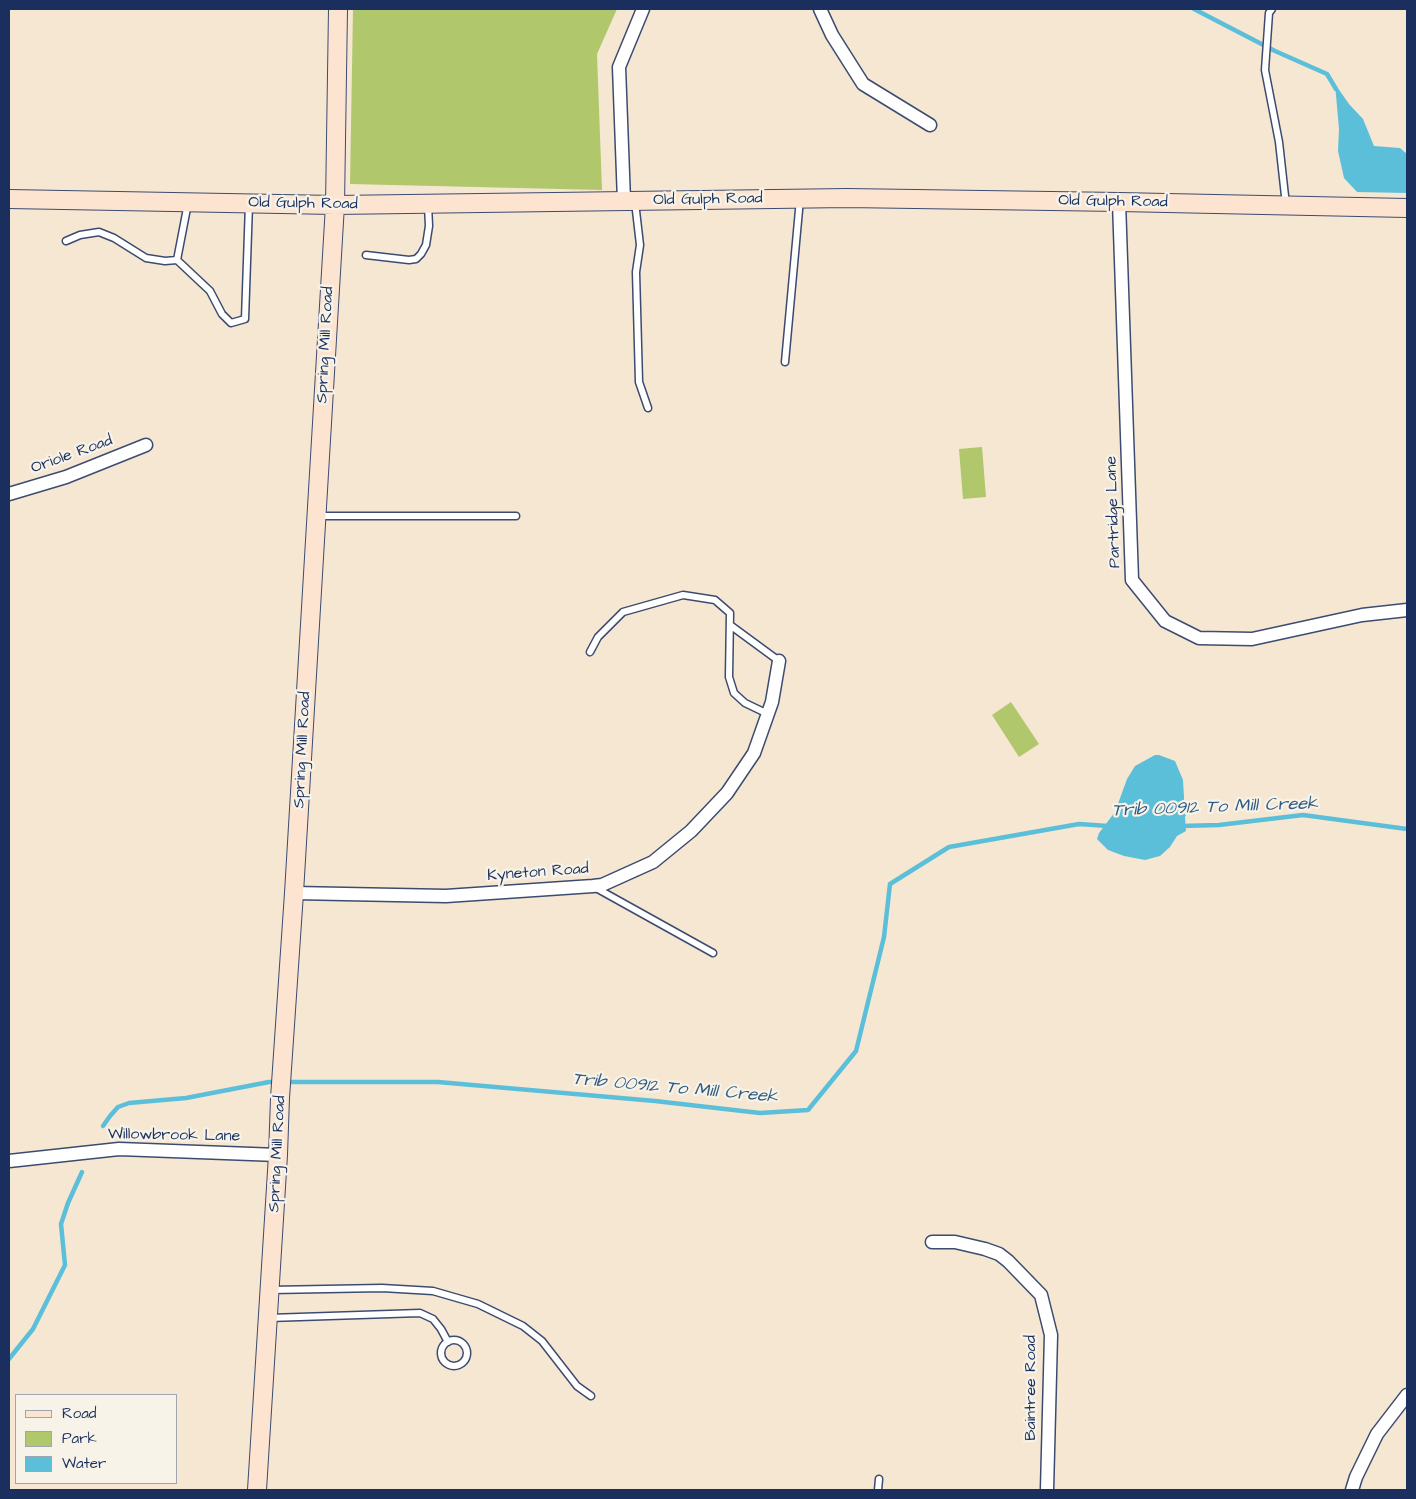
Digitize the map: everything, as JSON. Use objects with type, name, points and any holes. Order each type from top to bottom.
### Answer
[{"type":"main road","name":"Spring Mill Road","points":[[256,1490],[270,1290],[335,205],[338,9]]},
{"type":"main road","name":"Old Gulph Road","points":[[9,199],[335,205],[800,199],[1119,202],[1407,208]]},
{"type":"street","points":[[630,201],[619,67],[643,9]]},
{"type":"street","points":[[820,9],[832,35],[863,84],[930,125]]},
{"type":"street","name":"Partridge Lane","points":[[1119,202],[1132,580],[1165,621],[1199,638],[1252,639],[1362,615],[1407,610]]},
{"type":"street","name":"Oriole Road","points":[[9,494],[66,477],[146,445]]},
{"type":"street","name":"Kyneton Road","points":[[294,893],[446,896],[593,886],[602,885],[653,862],[691,831],[727,793],[754,753],[772,702],[779,661]]},
{"type":"street","name":"Willowbrook Lane","points":[[9,1161],[119,1149],[278,1155]]},
{"type":"street","name":"Baintree Road","points":[[932,1242],[955,1242],[999,1254],[1041,1295],[1051,1335],[1047,1490]]},
{"type":"street","points":[[1352,1490],[1356,1477],[1377,1434],[1407,1395]]},
{"type":"lane","points":[[1272,9],[1269,13],[1265,70],[1279,142],[1286,205]]},
{"type":"lane","points":[[785,362],[800,199]]},
{"type":"lane","points":[[630,201],[640,245],[636,272],[638,382],[648,408]]},
{"type":"lane","points":[[177,260],[189,202]]},
{"type":"lane","points":[[66,241],[80,235],[99,232],[114,238],[146,258],[165,261],[177,260],[210,291],[222,314],[231,324],[245,319],[249,203]]},
{"type":"lane","points":[[366,255],[409,260],[416,259],[426,245],[429,226],[428,204]]},
{"type":"lane","points":[[316,516],[516,516]]},
{"type":"lane","points":[[590,652],[598,637],[623,612],[683,595],[715,600],[730,613],[729,677],[734,693],[745,702],[768,714]]},
{"type":"lane","points":[[730,625],[779,661]]},
{"type":"lane","points":[[593,886],[713,953]]},
{"type":"lane","points":[[270,1290],[382,1288],[433,1292],[478,1304],[523,1326],[542,1341],[577,1386],[591,1396]]},
{"type":"lane","points":[[268,1318],[420,1313],[433,1319],[448,1342]]},
{"type":"lane","points":[[460,1341],[466,1347],[466,1359],[460,1365],[447,1364],[442,1357],[442,1348],[448,1342],[460,1341]]},
{"type":"lane","points":[[878,1490],[879,1479]]},
{"type":"green space","points":[[353,9],[617,9],[597,54],[602,190],[350,184]]},
{"type":"green space","points":[[982,447],[986,497],[963,499],[959,449]]},
{"type":"green space","points":[[1011,702],[1039,744],[1019,757],[992,715]]},
{"type":"water","points":[[1335,84],[1349,104],[1363,119],[1374,146],[1400,148],[1407,154],[1407,193],[1357,192],[1344,178],[1338,151],[1339,129]]},
{"type":"water","points":[[1155,755],[1175,761],[1183,780],[1186,831],[1177,836],[1170,847],[1160,856],[1145,860],[1124,856],[1108,850],[1097,839],[1099,833],[1115,812],[1127,779],[1135,766]]},
{"type":"waterway","points":[[1194,9],[1275,51],[1327,74],[1336,89]]},
{"type":"waterway","name":"Trib 00912 To Mill Creek","points":[[1181,826],[1219,825],[1303,815],[1407,829]]},
{"type":"waterway","name":"Trib 00912 To Mill Creek","points":[[285,1082],[438,1082],[655,1101],[760,1113],[808,1110],[856,1051],[884,937],[890,884],[949,847],[1079,824],[1108,826]]},
{"type":"waterway","name":"Trib 00912 To Mill Creek","points":[[103,1126],[118,1107],[129,1103],[186,1098],[269,1082],[278,1082]]},
{"type":"waterway","name":"Trib 00912 To Mill Creek","points":[[9,1359],[33,1329],[65,1265],[61,1224],[82,1172]]}]
